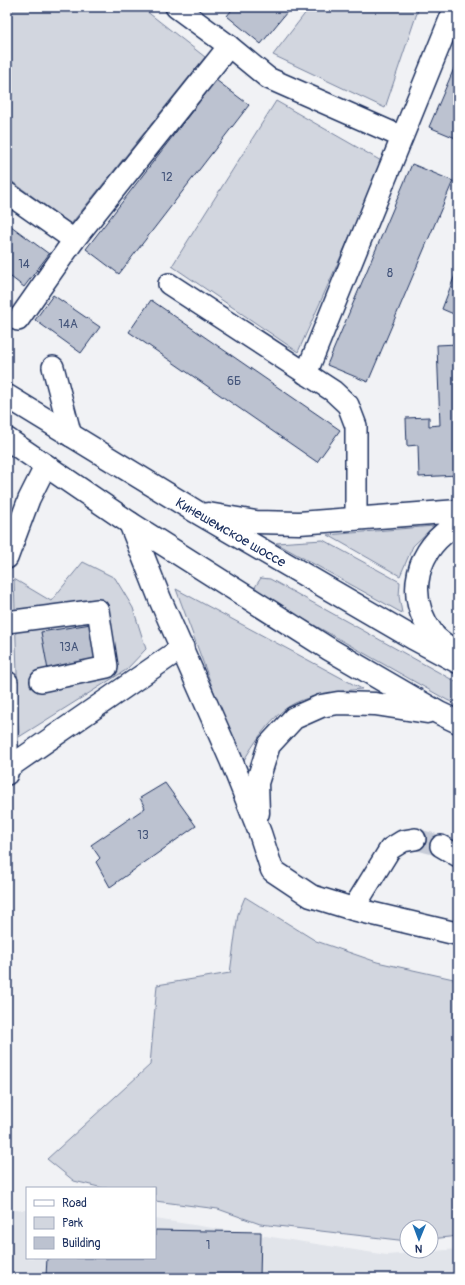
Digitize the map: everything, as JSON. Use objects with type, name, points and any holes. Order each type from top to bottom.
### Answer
[{"type":"main road","name":"Кинешемское шоссе","points":[[7,396],[70,436],[195,511],[413,638],[458,662]]},
{"type":"main road","points":[[7,439],[130,523],[329,649],[449,718]]},
{"type":"main road","points":[[195,511],[256,522],[299,523],[458,511]]},
{"type":"main road","points":[[130,523],[160,599],[183,647],[231,760],[260,832],[272,870],[311,896],[353,909],[458,934]]},
{"type":"main road","points":[[458,524],[446,530],[432,545],[421,565],[416,590],[419,611],[433,635],[458,654]]},
{"type":"main road","points":[[260,832],[256,783],[268,745],[294,718],[321,706],[338,703],[375,704],[449,718]]},
{"type":"street","points":[[306,374],[455,7]]},
{"type":"street","points":[[186,10],[268,78],[402,137]]},
{"type":"street","points":[[18,320],[74,240],[229,46]]},
{"type":"street","points":[[7,193],[74,240]]},
{"type":"street","points":[[169,284],[333,391],[348,405],[356,426],[356,519]]},
{"type":"street","points":[[53,367],[70,436]]},
{"type":"street","points":[[7,558],[29,499],[46,465]]},
{"type":"street","points":[[7,622],[98,610],[107,667],[42,682]]},
{"type":"street","points":[[7,771],[183,647]]},
{"type":"street","points":[[7,682],[7,771]]},
{"type":"street","points":[[353,909],[390,849],[403,841],[415,839]]},
{"type":"shaded area","points":[[7,1210],[26,1210],[26,1259],[156,1259],[156,1219],[387,1255],[399,1254],[399,1259],[439,1259],[439,1251],[458,1249],[458,1278],[7,1278]]},
{"type":"green space","points":[[7,7],[141,7],[205,57],[71,224],[7,178]]},
{"type":"green space","points":[[310,7],[419,7],[385,108],[273,55]]},
{"type":"green space","points":[[276,101],[383,162],[298,352],[172,266]]},
{"type":"green space","points":[[434,526],[413,546],[400,576],[328,535]]},
{"type":"green space","points":[[323,540],[400,582],[399,596],[402,613],[276,543]]},
{"type":"green space","points":[[83,562],[115,578],[133,608],[146,649],[126,670],[19,737],[14,579],[51,601]]},
{"type":"green space","points":[[261,578],[270,579],[458,683],[458,705],[261,595],[255,587]]},
{"type":"green space","points":[[176,589],[362,689],[319,695],[302,700],[286,708],[264,730],[241,765]]},
{"type":"green space","points":[[245,897],[316,941],[377,962],[458,980],[458,1236],[439,1238],[439,1219],[399,1219],[399,1240],[260,1224],[218,1209],[156,1201],[156,1187],[99,1187],[74,1181],[47,1159],[150,1065],[157,985],[230,973],[238,914]]},
{"type":"building","points":[[234,7],[291,7],[261,44],[227,16]]},
{"type":"building","points":[[458,59],[458,139],[429,127]]},
{"type":"building","points":[[216,80],[249,105],[119,274],[86,249]]},
{"type":"building","points":[[412,164],[453,181],[368,382],[327,365]]},
{"type":"building","points":[[7,223],[49,254],[24,287],[7,274]]},
{"type":"building","points":[[458,267],[458,310],[456,315],[442,309]]},
{"type":"building","points":[[53,295],[100,327],[81,353],[35,320]]},
{"type":"building","points":[[151,300],[340,430],[317,462],[129,332]]},
{"type":"building","points":[[458,344],[458,475],[419,477],[418,445],[407,446],[406,418],[429,417],[429,426],[440,425],[437,345]]},
{"type":"building","points":[[91,624],[97,662],[48,670],[41,632]]},
{"type":"building","points":[[165,783],[196,826],[110,887],[96,862],[100,858],[91,845],[145,808],[140,798]]},
{"type":"building","points":[[156,1230],[261,1232],[260,1278],[46,1276],[47,1259],[156,1259]]},
{"type":"tunnel","points":[[415,839],[441,846]]}]
